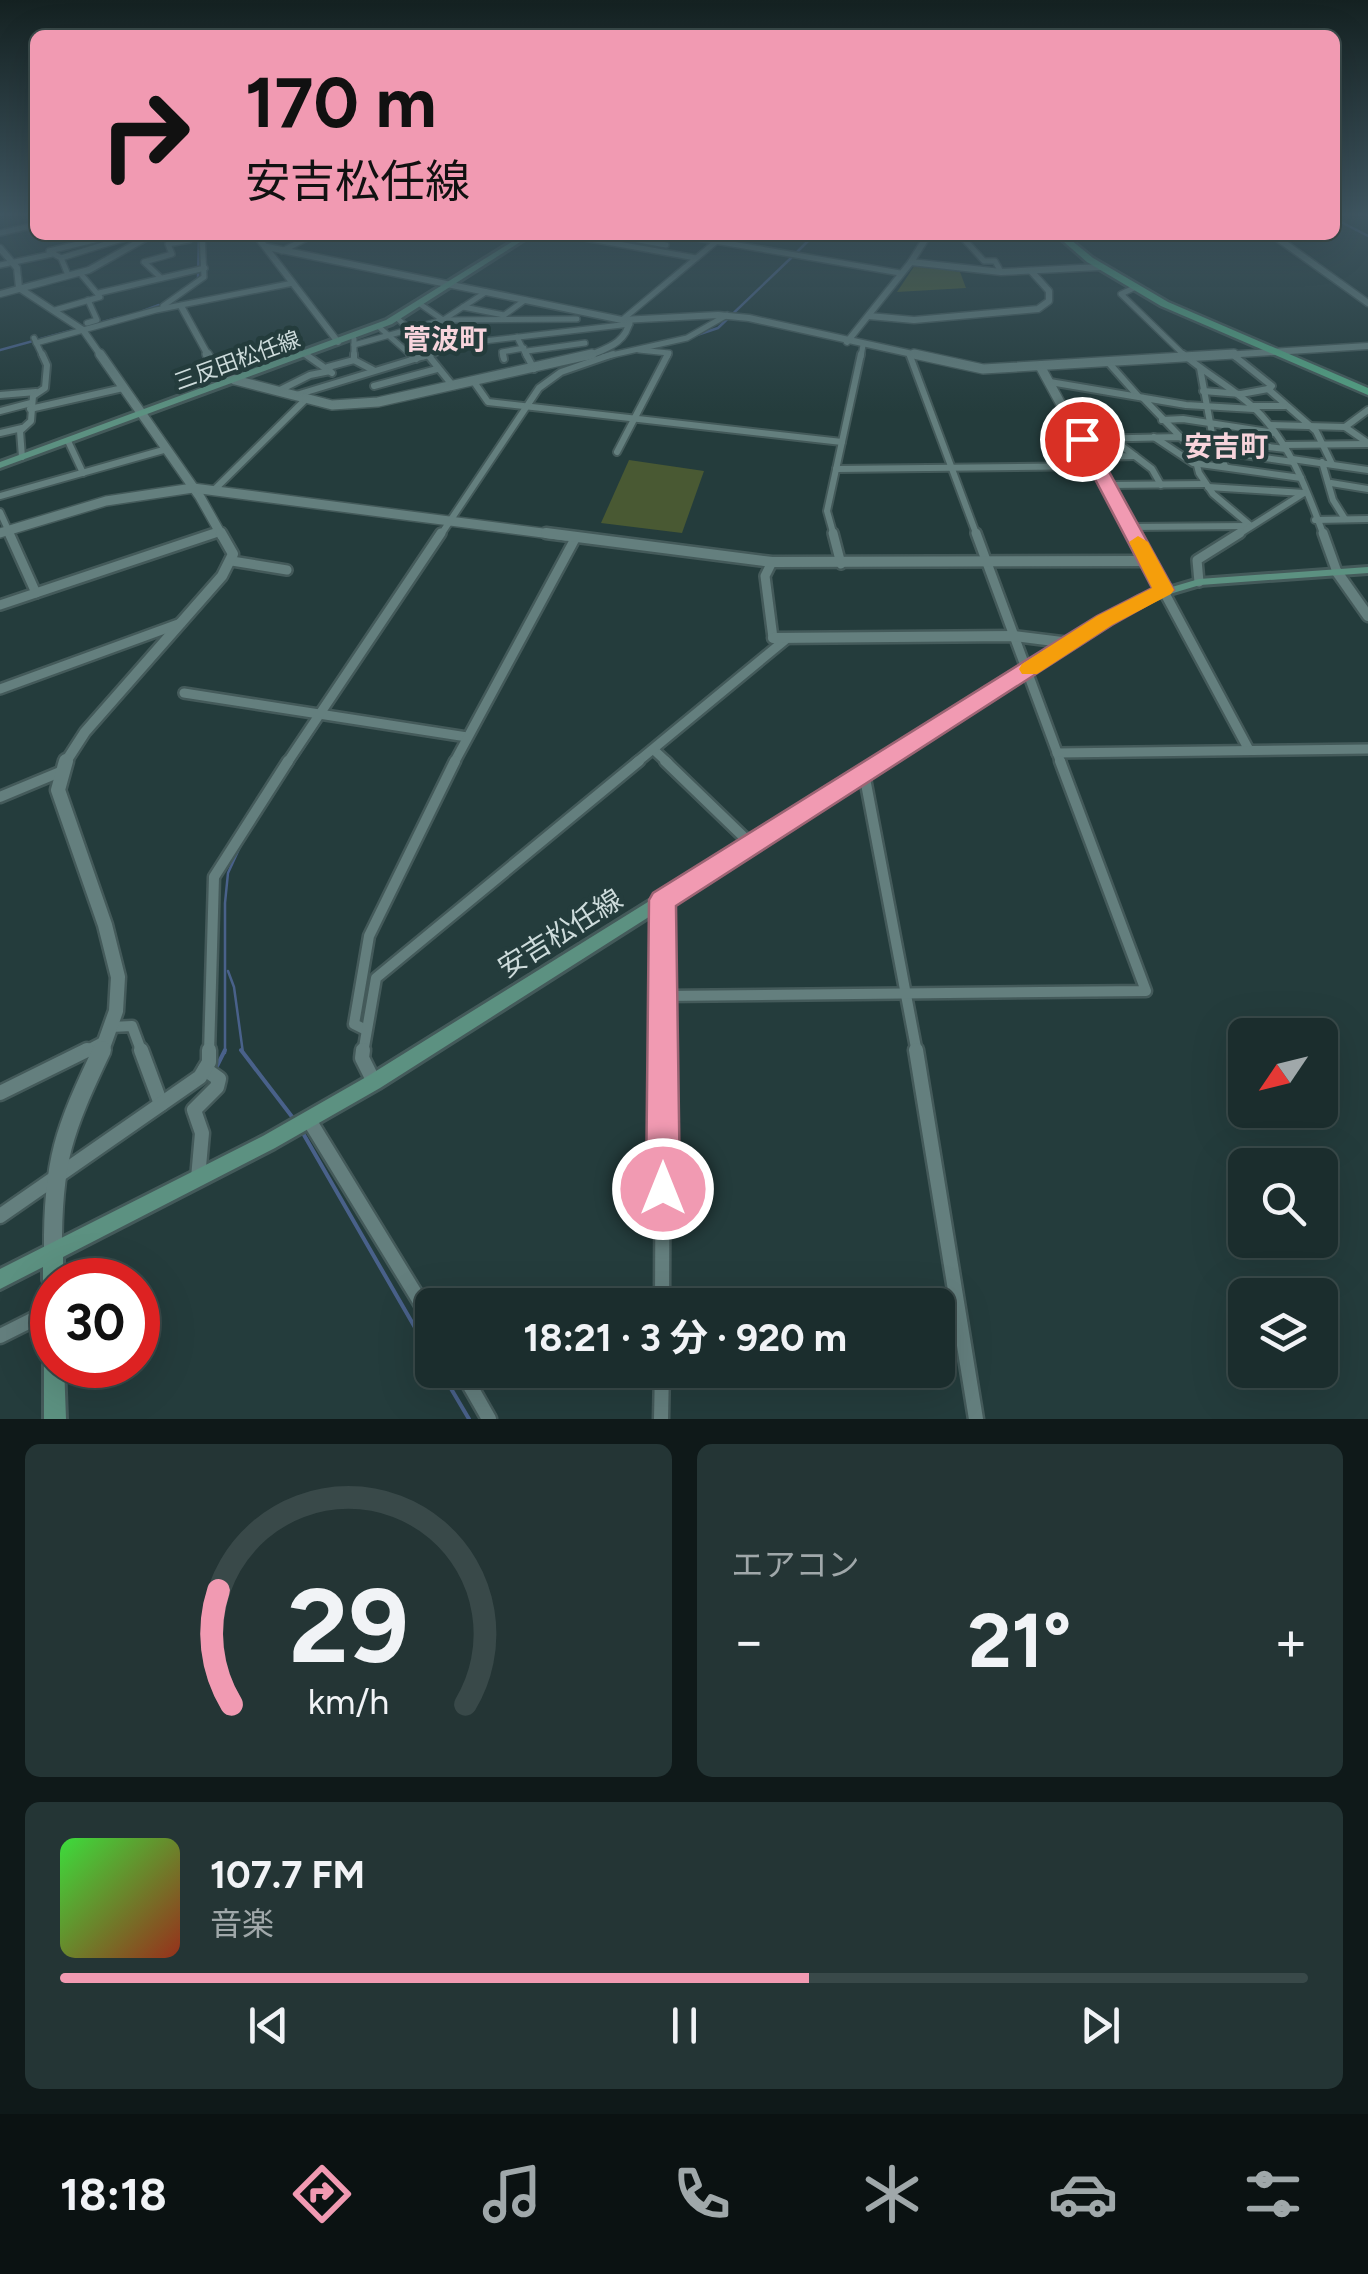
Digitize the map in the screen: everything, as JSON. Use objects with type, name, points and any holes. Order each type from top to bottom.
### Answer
[{"type":"main road","name":"三反田松任線","points":[[0,465],[338,342],[354,340],[458,280]]},
{"type":"main road","points":[[1122,280],[1368,392]]},
{"type":"main road","name":"安吉松任線","points":[[0,1280],[309,1120],[374,1082],[1070,643],[1164,590],[1199,582],[1368,570]]},
{"type":"main road","points":[[53,1251],[53,1258]]},
{"type":"main road","points":[[54,1388],[55,1419]]},
{"type":"street","points":[[18,280],[19,288],[81,328],[222,531],[230,544],[232,562],[85,732],[65,758],[60,772],[58,790],[118,977],[119,995],[109,1033],[70,1116],[54,1184],[53,1251]]},
{"type":"street","points":[[0,294],[48,280]]},
{"type":"street","points":[[87,280],[99,293]]},
{"type":"street","points":[[99,293],[152,280]]},
{"type":"street","points":[[156,310],[200,280]]},
{"type":"street","points":[[291,280],[338,342]]},
{"type":"street","points":[[427,280],[627,321]]},
{"type":"street","points":[[612,348],[623,338],[627,321],[672,280]]},
{"type":"street","points":[[847,342],[895,280]]},
{"type":"street","points":[[869,316],[914,320],[1038,309],[1051,297],[1038,280]]},
{"type":"street","points":[[1336,280],[1368,303]]},
{"type":"street","points":[[22,457],[20,431],[31,421],[30,406],[46,388],[47,365],[36,341],[156,310],[293,283]]},
{"type":"street","points":[[1136,288],[1121,294],[1200,368],[1241,394],[1272,429],[1293,460],[1337,572],[1368,616]]},
{"type":"street","points":[[354,360],[354,340],[389,336],[443,320],[486,292]]},
{"type":"street","points":[[55,310],[100,296],[99,293]]},
{"type":"street","points":[[81,328],[97,320],[88,300]]},
{"type":"street","points":[[476,342],[525,300]]},
{"type":"street","points":[[420,304],[443,320],[577,319],[586,312]]},
{"type":"street","points":[[530,334],[531,321],[550,305]]},
{"type":"street","points":[[181,306],[216,370],[234,380],[305,400],[355,405],[534,369],[612,348],[670,353],[618,452]]},
{"type":"street","points":[[463,307],[499,319]]},
{"type":"street","points":[[293,396],[336,380],[476,342],[627,321],[731,316],[983,369],[1368,346]]},
{"type":"street","points":[[198,1178],[202,1133],[194,1110],[217,1086],[209,1072],[214,877],[551,376],[567,367],[704,332],[731,316]]},
{"type":"street","points":[[397,318],[431,354],[437,369],[452,386]]},
{"type":"street","points":[[577,319],[592,355]]},
{"type":"street","points":[[665,320],[674,339]]},
{"type":"street","points":[[380,326],[416,359]]},
{"type":"street","points":[[517,337],[534,369]]},
{"type":"street","points":[[499,341],[503,355],[586,343]]},
{"type":"street","points":[[841,564],[827,511],[863,345]]},
{"type":"street","points":[[305,354],[329,369],[336,380]]},
{"type":"street","points":[[1203,391],[1241,394],[1272,386],[1232,354]]},
{"type":"street","points":[[664,996],[1146,991],[910,356]]},
{"type":"street","points":[[278,391],[354,360],[373,370]]},
{"type":"street","points":[[1107,361],[1193,450],[1193,463]]},
{"type":"street","points":[[394,364],[406,378]]},
{"type":"street","points":[[1040,366],[1131,527],[1248,750]]},
{"type":"street","points":[[1200,368],[1205,406],[1225,466]]},
{"type":"street","points":[[374,386],[437,369]]},
{"type":"street","points":[[364,375],[387,400]]},
{"type":"street","points":[[474,382],[488,402],[842,442]]},
{"type":"street","points":[[1050,382],[1205,406],[1285,406]]},
{"type":"street","points":[[0,411],[123,388]]},
{"type":"street","points":[[1268,388],[1285,406],[1301,414],[1325,445],[1332,464]]},
{"type":"street","points":[[0,395],[39,392]]},
{"type":"street","points":[[213,491],[305,400]]},
{"type":"street","points":[[1162,420],[1272,429],[1345,426],[1368,410]]},
{"type":"street","points":[[1345,426],[1368,444]]},
{"type":"street","points":[[0,432],[25,428]]},
{"type":"street","points":[[1154,437],[1193,463],[1207,486],[1250,526]]},
{"type":"street","points":[[1082,439],[1182,437],[1284,447],[1368,444]]},
{"type":"street","points":[[1114,440],[1152,469],[1161,485]]},
{"type":"street","points":[[68,441],[83,473]]},
{"type":"street","points":[[0,496],[166,449]]},
{"type":"street","points":[[1222,452],[1368,470]]},
{"type":"street","points":[[836,469],[952,469],[1095,462],[1136,456]]},
{"type":"street","points":[[1322,462],[1331,483],[1335,510],[1345,519]]},
{"type":"street","points":[[1193,463],[1300,478]]},
{"type":"street","points":[[1331,483],[1368,489]]},
{"type":"street","points":[[1108,485],[1207,486],[1304,493]]},
{"type":"street","points":[[4,532],[132,494],[193,488],[772,562],[1147,562]]},
{"type":"street","points":[[1199,582],[1196,560],[1304,493]]},
{"type":"street","points":[[0,512],[4,532],[36,593]]},
{"type":"street","points":[[1316,520],[1368,519]]},
{"type":"street","points":[[1131,527],[1250,526]]},
{"type":"street","points":[[0,605],[222,531]]},
{"type":"street","points":[[364,1029],[354,1024],[369,936],[467,737],[576,537]]},
{"type":"street","points":[[232,562],[287,570]]},
{"type":"street","points":[[772,562],[765,576],[779,639]]},
{"type":"street","points":[[0,688],[183,622]]},
{"type":"street","points":[[374,1082],[362,1058],[364,1029],[376,978],[654,750],[779,639],[1014,636],[1070,643]]},
{"type":"street","points":[[184,693],[467,737]]},
{"type":"street","points":[[1057,753],[1368,749]]},
{"type":"street","points":[[654,750],[751,844]]},
{"type":"street","points":[[0,796],[60,772]]},
{"type":"street","points":[[864,773],[906,994],[976,1419]]},
{"type":"street","points":[[662,900],[662,1288]]},
{"type":"street","points":[[0,1093],[109,1033],[132,1026],[161,1104]]},
{"type":"street","points":[[0,1216],[54,1184],[209,1072]]},
{"type":"street","points":[[309,1120],[415,1294]]},
{"type":"street","points":[[0,1336],[30,1321]]},
{"type":"street","points":[[471,1388],[489,1419]]},
{"type":"street","points":[[662,1388],[662,1419]]},
{"type":"green space","points":[[905,280],[963,280],[966,288],[897,292]]},
{"type":"green space","points":[[629,460],[704,471],[682,533],[601,523]]},
{"type":"waterway","points":[[694,336],[718,328],[768,280]]},
{"type":"waterway","points":[[143,311],[159,305]]},
{"type":"waterway","points":[[0,350],[121,317]]},
{"type":"waterway","points":[[328,711],[376,638]]},
{"type":"waterway","points":[[259,815],[324,717]]},
{"type":"waterway","points":[[225,1050],[225,903],[228,873],[244,838]]},
{"type":"waterway","points":[[228,971],[234,987],[243,1053]]},
{"type":"waterway","points":[[216,1068],[225,1050]]},
{"type":"waterway","points":[[243,1053],[293,1118]]},
{"type":"waterway","points":[[133,1132],[171,1105]]},
{"type":"waterway","points":[[304,1135],[415,1328]]},
{"type":"waterway","points":[[451,1388],[469,1419]]},
{"type":"slow traffic","points":[[1030,669],[1104,620],[1164,590],[1138,542]]},
{"type":"district","name":"菅波町","points":[[445,339]]},
{"type":"district","name":"安吉町","points":[[1226,446]]},
{"type":"route","points":[[663,1189],[662,900],[1104,620],[1164,590],[1082,439]]}]
